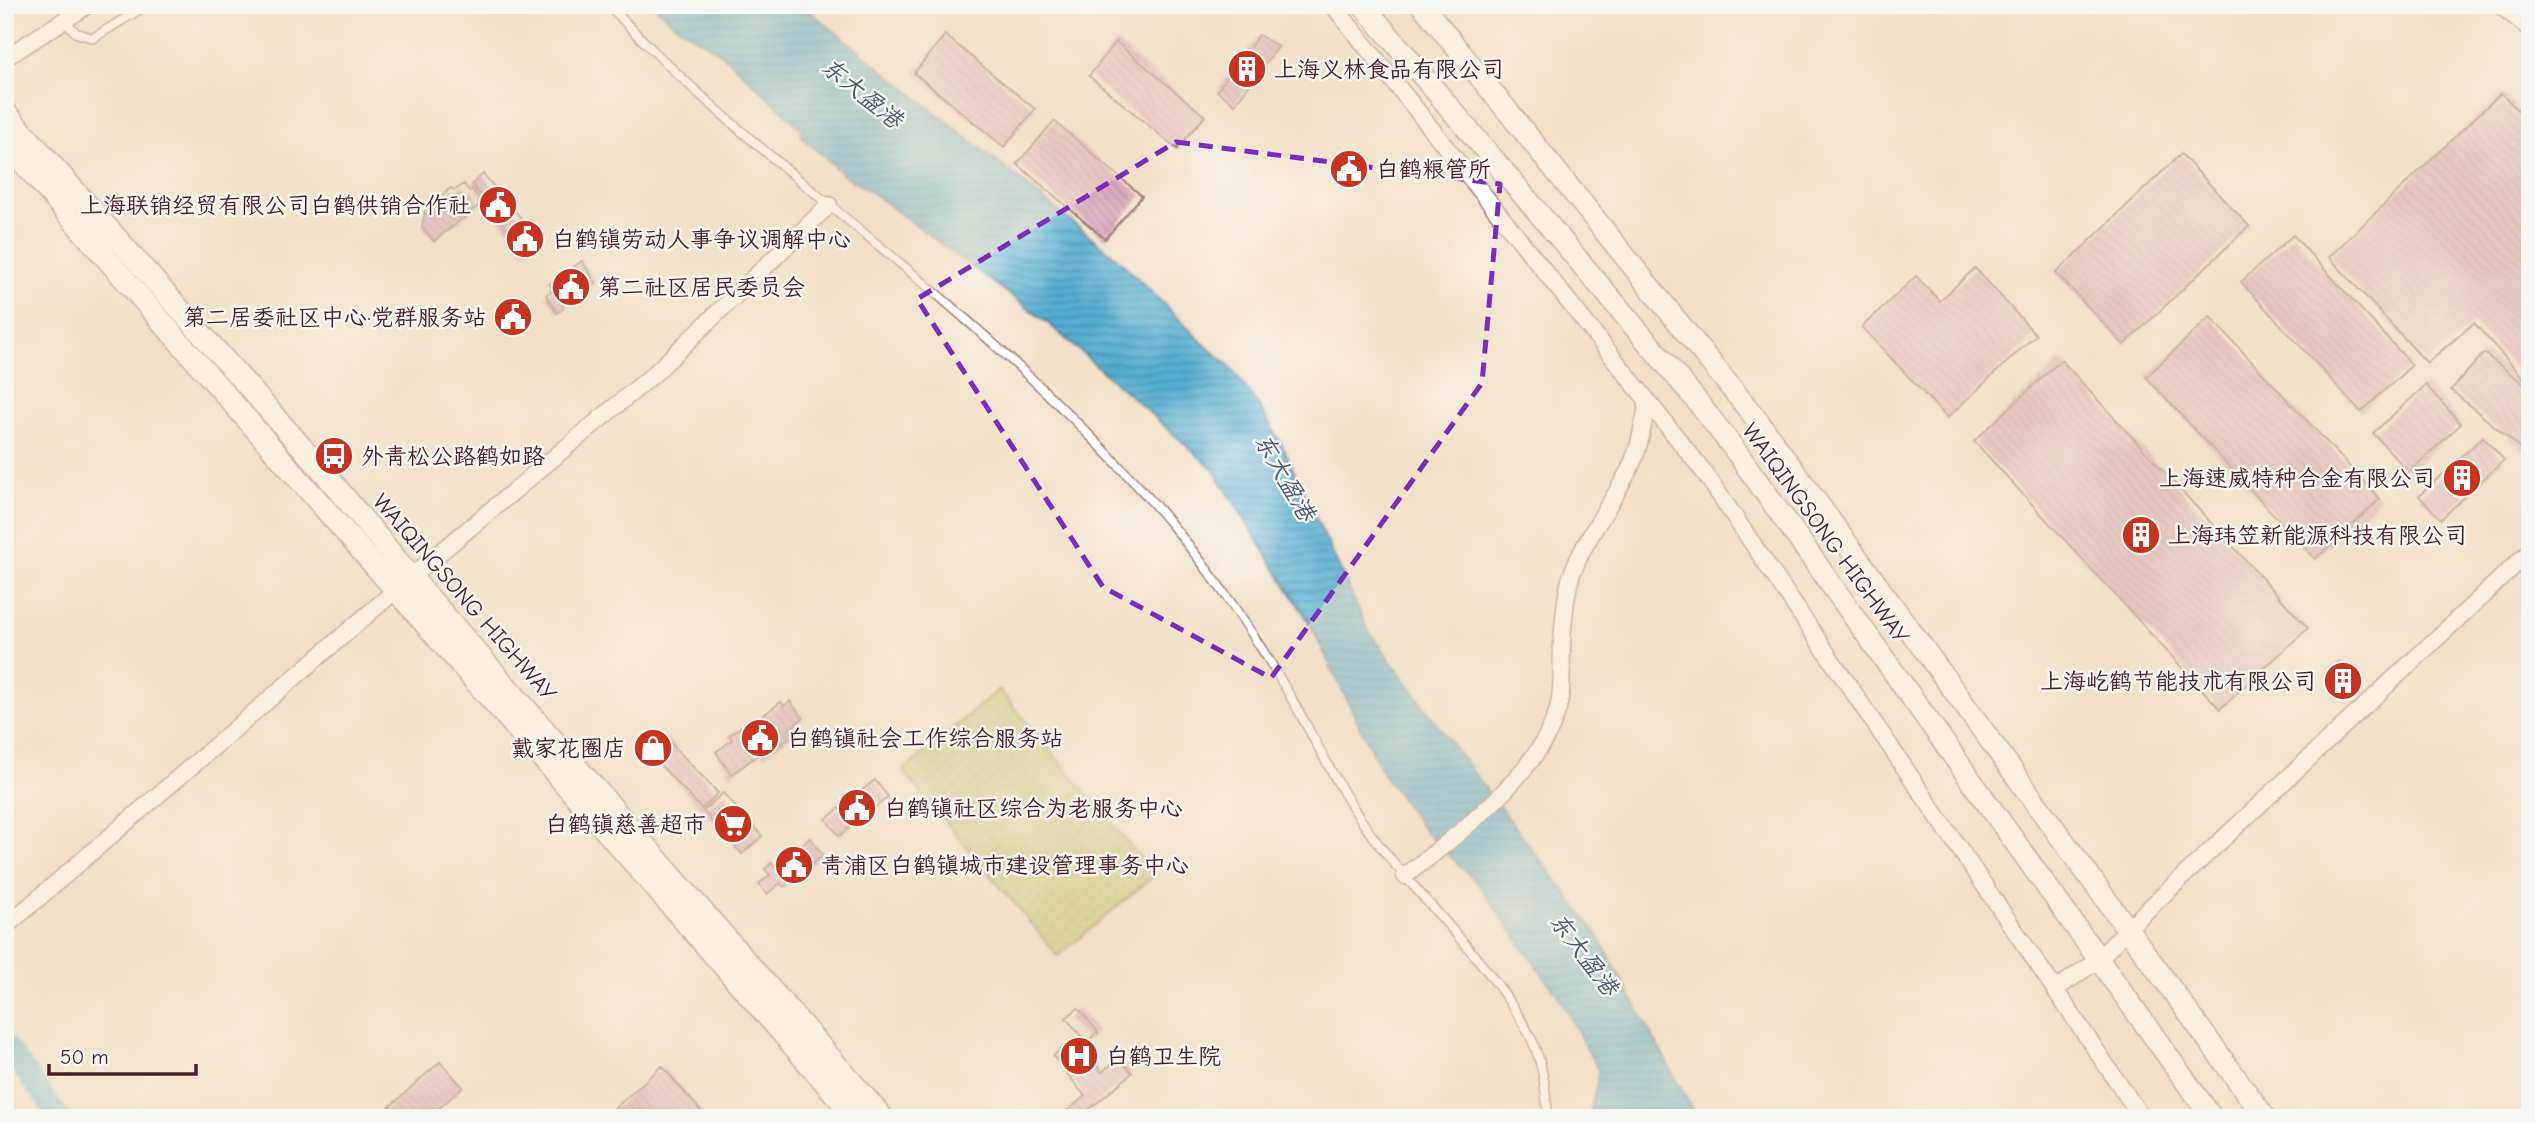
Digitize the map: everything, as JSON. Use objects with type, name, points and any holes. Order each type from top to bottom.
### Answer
[{"type":"main road","name":"WAIQINGSONG HIGHWAY","points":[[1363,5],[1693,396],[1735,450],[2212,1118]]},
{"type":"main road","name":"WAIQINGSONG HIGHWAY","points":[[1422,5],[1757,420],[2265,1118]]},
{"type":"main road","name":"WAIQINGSONG HIGHWAY","points":[[5,112],[322,470],[404,584],[856,1118]]},
{"type":"main road","name":"WAIQINGSONG HIGHWAY","points":[[5,142],[883,1118]]},
{"type":"street","points":[[5,58],[88,5]]},
{"type":"street","points":[[1333,5],[1704,472],[2142,1118]]},
{"type":"street","points":[[2500,5],[2530,29]]},
{"type":"street","points":[[5,927],[404,584],[654,374],[830,205]]},
{"type":"street","points":[[1405,876],[1440,849],[1507,789],[1539,750],[1555,721],[1561,696],[1562,644],[1572,576],[1631,467],[1640,443],[1648,402]]},
{"type":"street","points":[[2056,989],[2098,960],[2128,928],[2530,551]]},
{"type":"lane","points":[[65,20],[76,33],[93,38],[147,5]]},
{"type":"lane","points":[[608,5],[699,94],[954,308],[1016,364],[1138,486],[1245,622],[1286,688],[1341,788],[1378,844],[1451,926],[1490,974],[1517,1014],[1534,1045],[1545,1082],[1548,1118]]},
{"type":"highlighted area","points":[[1176,142],[1500,184],[1482,383],[1271,678],[1103,587],[917,299]]},
{"type":"green space","points":[[999,689],[1155,875],[1058,956],[903,771]]},
{"type":"water","name":"东大盈港","points":[[654,5],[802,5],[1117,258],[1230,366],[1283,447],[1368,630],[1596,932],[1697,1118],[1592,1118],[1590,1113],[1599,1072],[1562,1002],[1476,881],[1426,833],[1383,774],[1309,622],[1213,469],[1048,323],[868,190],[846,177],[801,136],[802,129],[722,54],[673,23]]},
{"type":"building","points":[[945,35],[1035,109],[1004,147],[914,73]]},
{"type":"building","name":"上海义林食品有限公司","points":[[1259,35],[1278,47],[1235,104],[1217,91]]},
{"type":"building","points":[[1116,42],[1205,116],[1177,149],[1089,76]]},
{"type":"building","points":[[2501,93],[2530,123],[2528,383],[2474,323],[2427,363],[2329,257]]},
{"type":"building","points":[[1054,121],[1142,196],[1105,239],[1017,164]]},
{"type":"building","points":[[2181,154],[2249,226],[2124,345],[2056,273]]},
{"type":"building","points":[[483,174],[540,240],[525,252],[472,184]]},
{"type":"building","points":[[464,184],[469,191],[472,189],[479,199],[478,206],[434,241],[422,227],[426,208],[451,188],[455,190]]},
{"type":"building","points":[[2293,235],[2412,365],[2361,412],[2241,282]]},
{"type":"building","name":"第二社区居民委员会","points":[[582,261],[596,283],[562,305],[564,308],[557,313],[546,295],[553,290],[549,284]]},
{"type":"building","points":[[1975,268],[2036,335],[1947,418],[1862,327],[1916,276],[1940,301]]},
{"type":"building","name":"第二居委社区中心·党群服务站","points":[[520,301],[531,316],[506,332],[496,318]]},
{"type":"building","points":[[2210,317],[2380,499],[2315,559],[2146,377]]},
{"type":"building","points":[[2484,353],[2530,389],[2530,456],[2451,390]]},
{"type":"building","name":"上海玮笠新能源科技有限公司","points":[[2061,360],[2308,628],[2220,709],[1974,441]]},
{"type":"building","points":[[2426,385],[2461,424],[2409,472],[2373,433]]},
{"type":"building","name":"上海速威特种合金有限公司","points":[[2483,437],[2504,460],[2441,519],[2419,496]]},
{"type":"building","name":"上海屹鹤节能技术有限公司","points":[[2339,661],[2357,679],[2336,698],[2328,689],[2333,684],[2324,675]]},
{"type":"building","name":"白鹤镇社会工作综合服务站","points":[[790,701],[803,718],[789,729],[793,735],[764,756],[762,752],[731,775],[716,752],[732,740],[729,735],[741,727],[743,730],[781,702],[784,706]]},
{"type":"building","points":[[663,735],[718,793],[702,809],[645,749]]},
{"type":"building","name":"白鹤镇社区综合为老服务中心","points":[[875,780],[888,797],[839,836],[826,819]]},
{"type":"building","name":"白鹤镇慈善超市","points":[[723,793],[762,836],[742,854],[703,811]]},
{"type":"building","name":"青浦区白鹤镇城市建设管理事务中心","points":[[810,838],[823,855],[784,887],[780,883],[767,894],[759,884],[770,875],[765,869],[772,863],[775,867]]},
{"type":"building","points":[[1078,1008],[1098,1032],[1086,1042],[1066,1018]]},
{"type":"building","points":[[1074,1038],[1102,1072],[1119,1058],[1132,1073],[1079,1118],[1059,1118],[1085,1096],[1053,1056]]},
{"type":"building","points":[[440,1062],[463,1087],[428,1118],[377,1118]]},
{"type":"building","points":[[662,1066],[707,1118],[604,1118]]},
{"type":"waterway","points":[[5,1044],[60,1118]]},
{"type":"place","name":"上海义林食品有限公司","points":[[1247,69]]},
{"type":"place","name":"白鹤粮管所","points":[[1349,169]]},
{"type":"place","name":"上海联销经贸有限公司白鹤供销合作社","points":[[498,205]]},
{"type":"place","name":"白鹤镇劳动人事争议调解中心","points":[[525,239]]},
{"type":"place","name":"第二社区居民委员会","points":[[571,287]]},
{"type":"place","name":"第二居委社区中心·党群服务站","points":[[513,317]]},
{"type":"place","name":"外青松公路鹤如路","points":[[334,456]]},
{"type":"place","name":"上海速威特种合金有限公司","points":[[2462,478]]},
{"type":"place","name":"上海玮笠新能源科技有限公司","points":[[2141,535]]},
{"type":"place","name":"上海屹鹤节能技术有限公司","points":[[2343,681]]},
{"type":"place","name":"白鹤镇社会工作综合服务站","points":[[760,738]]},
{"type":"place","name":"戴家花圈店","points":[[653,748]]},
{"type":"place","name":"白鹤镇社区综合为老服务中心","points":[[857,808]]},
{"type":"place","name":"白鹤镇慈善超市","points":[[733,824]]},
{"type":"place","name":"青浦区白鹤镇城市建设管理事务中心","points":[[794,865]]},
{"type":"place","name":"白鹤卫生院","points":[[1079,1056]]}]
